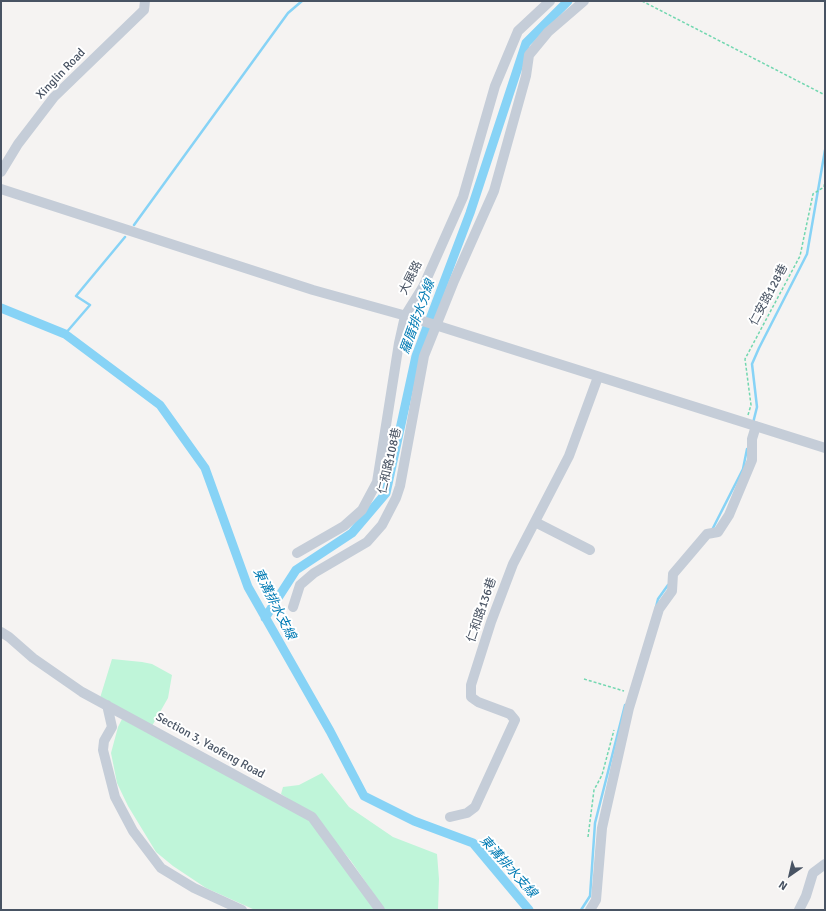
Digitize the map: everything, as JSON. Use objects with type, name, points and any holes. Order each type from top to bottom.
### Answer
[{"type":"street","name":"Xinglin Road","points":[[1,172],[18,144],[54,97],[145,5],[153,1]]},
{"type":"street","name":"大展路","points":[[297,553],[344,526],[362,510],[377,482],[399,343],[408,317],[463,197],[495,86],[518,31],[550,1]]},
{"type":"street","name":"仁和路108巷","points":[[293,607],[300,586],[314,574],[367,542],[382,525],[396,498],[400,486],[424,356],[494,191],[526,76],[530,56],[548,32],[584,1]]},
{"type":"street","points":[[1,189],[313,290],[408,317],[825,448]]},
{"type":"street","name":"仁和路136巷","points":[[450,817],[467,813],[475,807],[515,720],[510,714],[478,702],[471,697],[471,685],[491,622],[513,564],[569,456],[598,377]]},
{"type":"street","points":[[590,910],[596,900],[602,828],[630,708],[659,609],[672,591],[673,574],[707,534],[718,532],[729,515],[752,460],[750,424]]},
{"type":"street","points":[[535,522],[590,550]]},
{"type":"street","name":"Section 3, Yaofeng Road","points":[[1,632],[33,658],[70,683],[107,705],[312,817],[380,910]]},
{"type":"street","points":[[107,705],[112,727],[104,742],[103,750],[115,797],[133,831],[161,868],[194,888],[242,910]]},
{"type":"street","points":[[799,910],[806,896],[813,873],[825,864]]},
{"type":"path","points":[[642,1],[825,95]]},
{"type":"path","name":"仁安路128巷","points":[[750,424],[751,405],[745,359],[800,256],[813,194],[824,187],[825,181]]},
{"type":"path","points":[[584,679],[624,691]]},
{"type":"path","points":[[588,837],[594,790],[602,775],[615,725]]},
{"type":"green space","points":[[112,659],[152,664],[172,675],[168,698],[152,726],[100,698]]},
{"type":"green space","points":[[122,719],[303,816],[316,826],[377,910],[255,910],[206,888],[173,866],[156,852],[128,806],[117,783],[111,753],[118,727]]},
{"type":"green space","points":[[322,773],[349,807],[393,837],[437,854],[439,879],[438,910],[385,910],[351,861],[314,816],[281,794],[283,787],[299,785]]},
{"type":"waterway","points":[[134,225],[288,13],[302,1]]},
{"type":"waterway","name":"羅厝排水分線","points":[[265,618],[296,570],[352,533],[386,493],[416,356],[470,213],[526,43],[568,1]]},
{"type":"waterway","points":[[753,423],[757,407],[752,364],[807,254],[825,150]]},
{"type":"waterway","points":[[65,334],[90,305],[76,296],[125,237]]},
{"type":"waterway","name":"東溝排水支線","points":[[1,308],[65,334],[160,405],[205,468],[248,587],[330,731],[364,796],[414,821],[473,843],[529,910]]},
{"type":"waterway","points":[[712,530],[743,469],[747,449]]},
{"type":"waterway","points":[[656,607],[658,599],[668,585]]},
{"type":"waterway","points":[[581,910],[590,896],[595,823],[625,705]]}]
